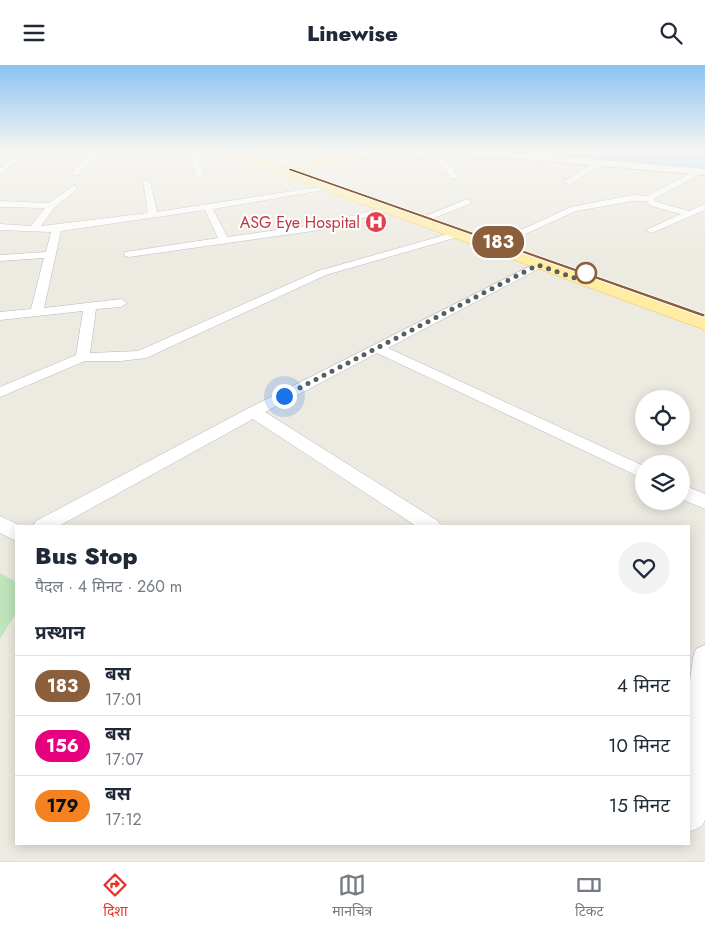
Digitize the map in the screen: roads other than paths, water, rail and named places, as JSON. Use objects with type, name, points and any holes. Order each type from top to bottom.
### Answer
[{"type":"main road","points":[[325,188],[705,324]]},
{"type":"main road","points":[[344,188],[705,316]]},
{"type":"street","points":[[35,228],[51,206],[73,188]]},
{"type":"street","points":[[147,188],[153,215]]},
{"type":"street","points":[[0,227],[57,228],[208,208],[324,188]]},
{"type":"street","points":[[499,242],[574,209],[633,198],[648,199],[671,188]]},
{"type":"street","points":[[648,199],[654,204],[688,213]]},
{"type":"street","points":[[428,217],[467,201]]},
{"type":"street","points":[[0,204],[51,206]]},
{"type":"street","points":[[651,230],[705,207]]},
{"type":"street","points":[[208,208],[224,240]]},
{"type":"street","points":[[129,254],[320,227],[387,210]]},
{"type":"street","points":[[37,311],[57,228]]},
{"type":"street","points":[[0,392],[83,357],[141,355],[322,273],[455,235]]},
{"type":"street","points":[[0,258],[49,255]]},
{"type":"street","points":[[45,525],[253,412],[538,265]]},
{"type":"street","points":[[0,316],[121,303]]},
{"type":"street","points":[[83,357],[90,306]]},
{"type":"street","points":[[377,348],[635,469]]},
{"type":"street","points":[[253,412],[429,525]]},
{"type":"street","points":[[690,495],[705,502]]},
{"type":"street","points":[[0,524],[15,532]]},
{"type":"street","points":[[690,815],[692,816],[694,695],[705,657]]},
{"type":"place","name":"ASG Eye Hospital","points":[[376,222]]}]
